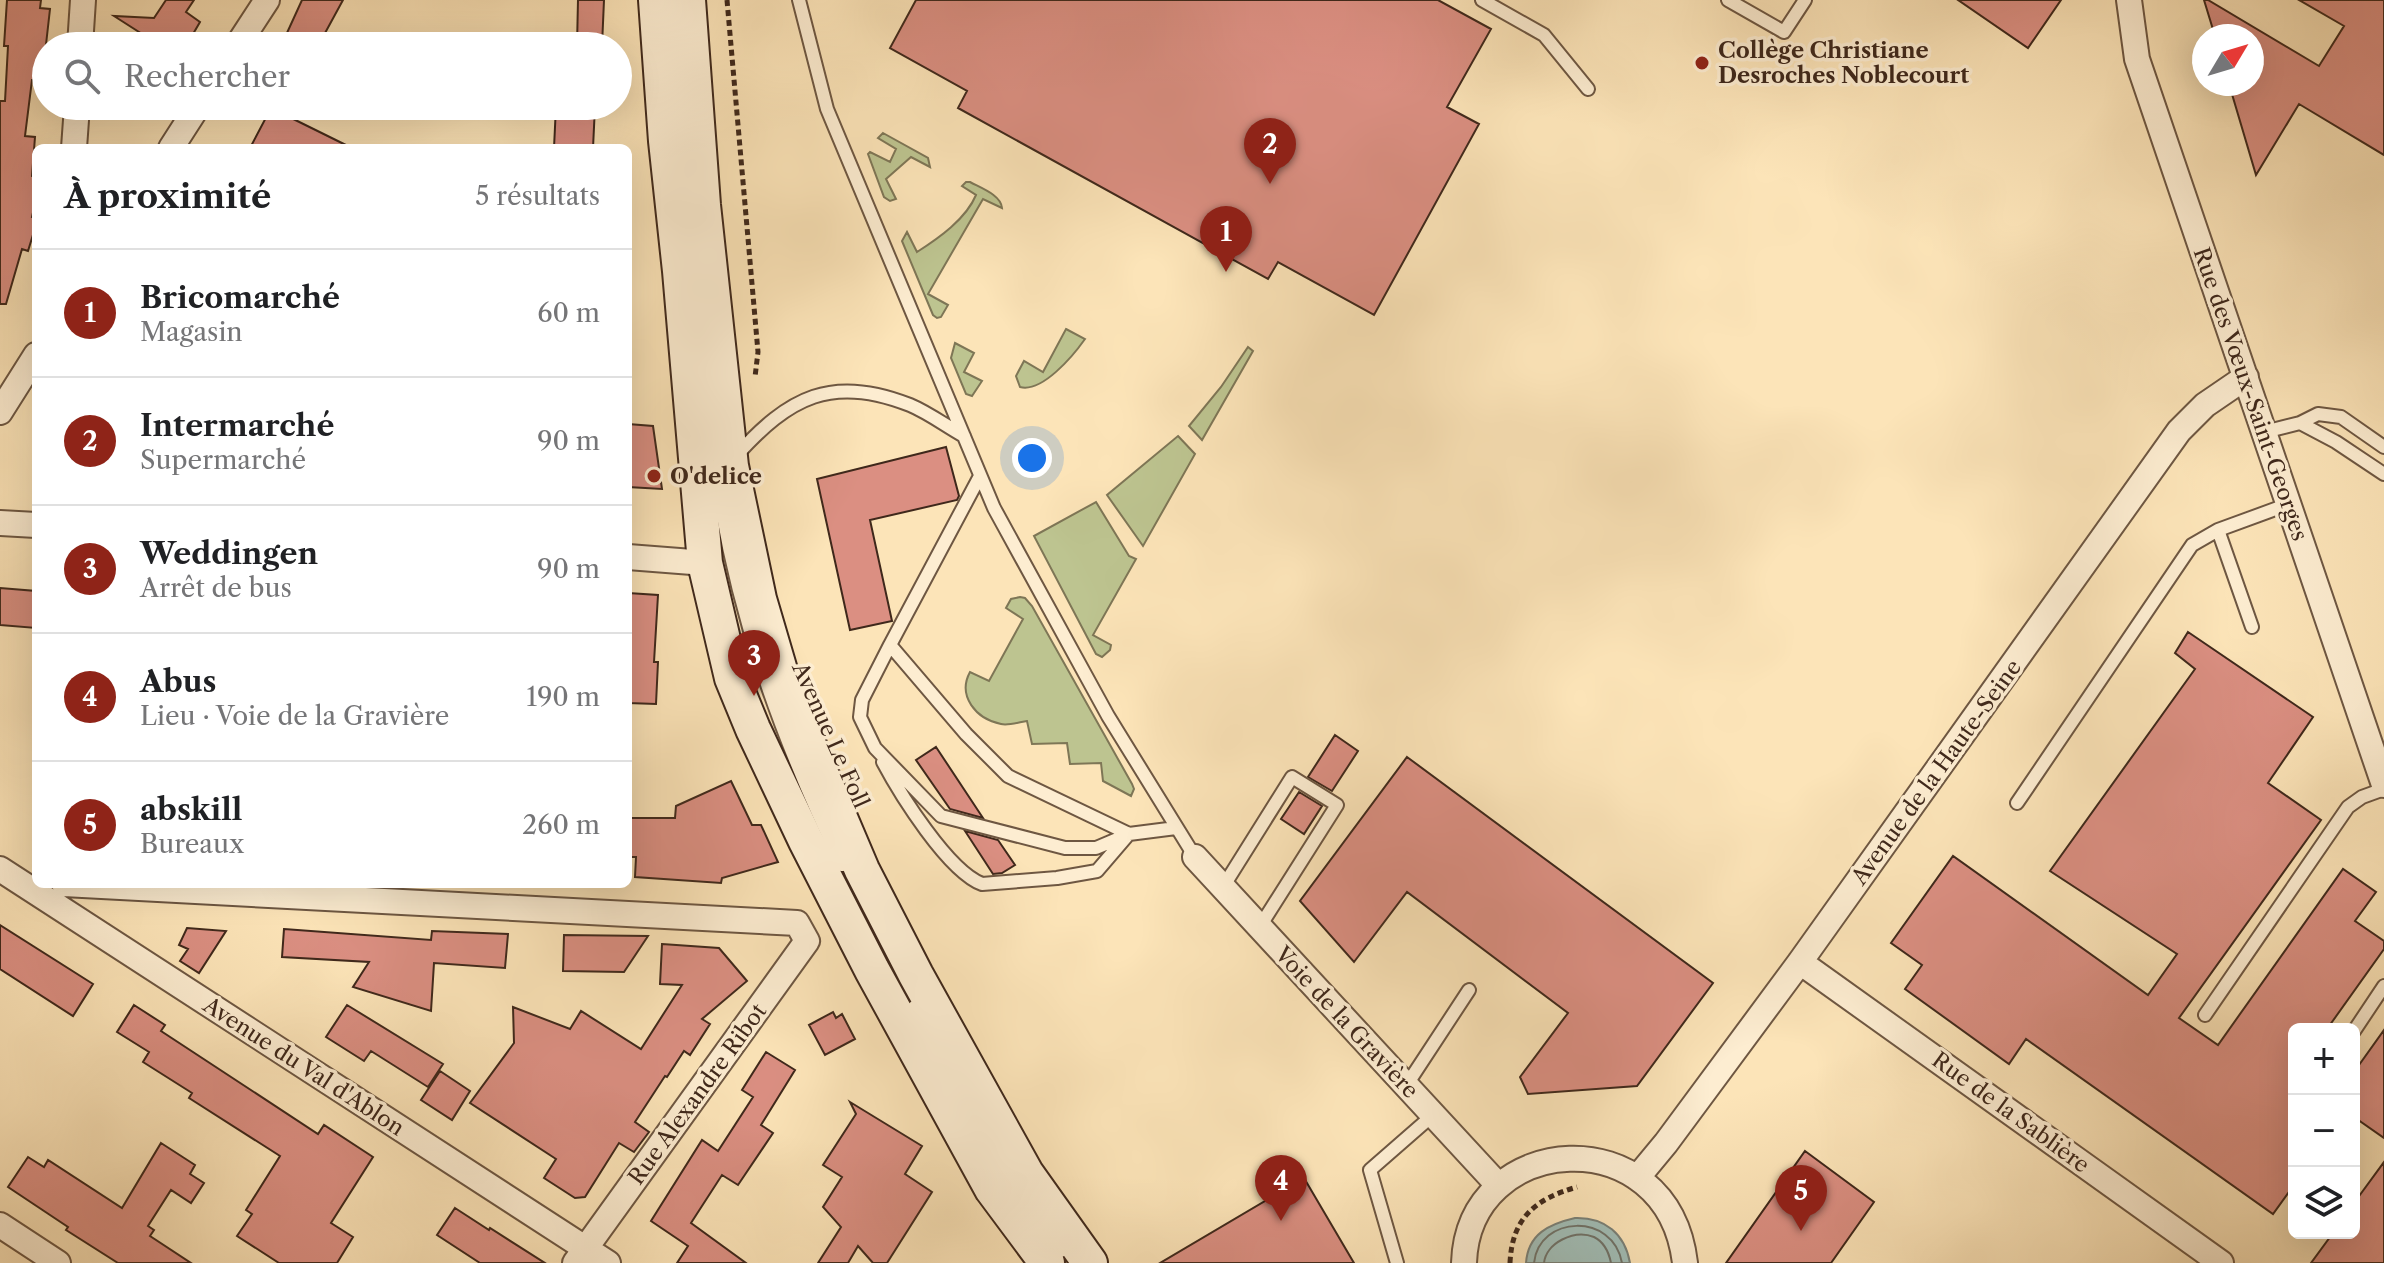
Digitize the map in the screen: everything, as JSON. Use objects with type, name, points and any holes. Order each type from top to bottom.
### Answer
[{"type":"main road","name":"Avenue Le Foll","points":[[667,2],[703,205],[722,459],[786,691],[862,870],[1013,1151],[1090,1263]]},
{"type":"main road","points":[[667,2],[666,141],[705,563],[732,678],[806,841],[872,970],[992,1189],[1047,1263]]},
{"type":"street","points":[[81,32],[83,0]]},
{"type":"street","points":[[246,32],[267,0]]},
{"type":"street","name":"Rue des Vœux-Saint-Georges","points":[[2129,0],[2137,59],[2384,787]]},
{"type":"street","points":[[74,144],[76,120]]},
{"type":"street","points":[[174,144],[189,120]]},
{"type":"street","points":[[0,412],[32,361]]},
{"type":"street","name":"Avenue de la Haute-Seine","points":[[1637,1178],[1800,962],[2179,431],[2205,405],[2246,377]]},
{"type":"street","points":[[0,523],[32,525]]},
{"type":"street","points":[[632,557],[705,563]]},
{"type":"street","name":"Voie de la Gravière","points":[[1195,857],[1499,1186]]},
{"type":"street","name":"Avenue du Val d'Ablon","points":[[0,869],[29,882]]},
{"type":"street","name":"Avenue du Val d'Ablon","points":[[38,888],[580,1256],[608,1263]]},
{"type":"street","name":"Rue Alexandre Ribot","points":[[139,888],[797,923],[807,941],[580,1256]]},
{"type":"street","name":"Rue de la Sablière","points":[[1800,962],[2221,1263]]},
{"type":"street","points":[[1464,1263],[1472,1225],[1499,1186],[1523,1170],[1561,1158],[1601,1161],[1637,1178],[1666,1206],[1682,1242],[1685,1263]]},
{"type":"street","points":[[0,1225],[58,1263]]},
{"type":"lane","points":[[799,0],[827,109],[994,508],[1101,703],[1195,857]]},
{"type":"lane","points":[[1482,0],[1544,35],[1588,89]]},
{"type":"lane","points":[[1728,0],[1784,32],[1805,0]]},
{"type":"lane","points":[[667,2],[676,47],[693,238]]},
{"type":"lane","points":[[722,459],[738,453],[784,413],[818,393],[857,392],[911,406],[964,436]]},
{"type":"lane","points":[[2264,432],[2300,423],[2318,414],[2341,417],[2384,447]]},
{"type":"lane","points":[[2300,423],[2336,442],[2384,474]]},
{"type":"lane","name":"Avenue Le Foll","points":[[722,459],[722,521],[756,656],[799,771],[848,877]]},
{"type":"lane","points":[[980,476],[862,700],[860,717],[893,781],[960,872],[971,880],[982,884],[1057,878],[1097,871],[1129,834]]},
{"type":"lane","points":[[2017,803],[2192,545],[2218,530],[2289,504]]},
{"type":"lane","points":[[2218,530],[2252,627]]},
{"type":"lane","points":[[890,645],[966,734],[1008,776],[1129,834]]},
{"type":"lane","points":[[875,748],[941,816],[1065,848],[1096,848],[1129,834],[1176,828]]},
{"type":"lane","points":[[1223,887],[1292,777],[1337,805],[1259,928]]},
{"type":"lane","points":[[2205,1015],[2348,807],[2384,787]]},
{"type":"lane","points":[[2359,1023],[2384,986]]},
{"type":"lane","points":[[1406,1086],[1469,990]]},
{"type":"lane","points":[[908,995],[993,1153],[1070,1263]]},
{"type":"lane","points":[[1397,1263],[1370,1170],[1433,1115]]},
{"type":"path","points":[[727,0],[758,352],[754,385]]},
{"type":"path","points":[[1510,1263],[1513,1237],[1518,1224],[1529,1212],[1553,1195],[1585,1186]]},
{"type":"green space","points":[[883,133],[928,158],[930,167],[911,157],[886,179],[896,199],[890,201],[884,197],[868,154],[870,152],[890,162],[896,149],[878,138]]},
{"type":"green space","points":[[966,182],[985,189],[1001,203],[1002,208],[983,199],[928,294],[948,305],[941,317],[937,318],[933,315],[902,241],[907,232],[917,252],[951,227],[966,212],[976,195],[962,186]]},
{"type":"green space","points":[[1066,329],[1085,339],[1047,379],[1029,387],[1020,387],[1016,376],[1024,361],[1043,372]]},
{"type":"green space","points":[[955,343],[974,353],[964,372],[982,381],[972,396],[966,394],[951,358]]},
{"type":"green space","points":[[1248,347],[1253,351],[1202,440],[1189,426]]},
{"type":"green space","points":[[1178,436],[1195,454],[1143,546],[1107,495]]},
{"type":"green space","points":[[1096,502],[1129,556],[1136,559],[1093,635],[1111,645],[1102,657],[1096,654],[1034,536]]},
{"type":"green space","points":[[1020,597],[1032,606],[1132,784],[1134,789],[1131,796],[1103,781],[1101,763],[1070,764],[1067,743],[1032,744],[1027,721],[1001,724],[984,717],[971,705],[966,690],[970,672],[989,681],[1023,619],[1006,608],[1011,599]]},
{"type":"water","points":[[1586,1218],[1612,1229],[1624,1244],[1630,1263],[1526,1263],[1531,1245],[1542,1232],[1557,1223]]},
{"type":"building","points":[[7,0],[41,0],[40,8],[50,9],[47,32],[32,32],[32,80],[25,136],[35,137],[32,144],[32,238],[28,251],[22,249],[6,304],[0,304],[0,101],[5,101],[8,46],[4,46]]},
{"type":"building","points":[[166,0],[194,0],[186,12],[200,22],[194,32],[139,32],[114,16],[154,18]]},
{"type":"building","points":[[302,0],[343,0],[326,32],[287,32]]},
{"type":"building","points":[[578,0],[604,0],[603,32],[577,32]]},
{"type":"building","points":[[916,0],[1438,0],[1491,29],[1447,107],[1479,124],[1374,315],[1278,262],[1268,279],[958,108],[967,91],[890,48]]},
{"type":"building","points":[[1958,0],[2061,0],[2028,48]]},
{"type":"building","points":[[2204,0],[2248,24],[2211,24]]},
{"type":"building","points":[[2299,0],[2384,0],[2384,155],[2299,104],[2256,175],[2233,96],[2264,96],[2264,33],[2319,66],[2344,26]]},
{"type":"building","points":[[265,120],[295,120],[344,144],[252,144]]},
{"type":"building","points":[[555,120],[594,120],[593,144],[554,144]]},
{"type":"building","points":[[632,424],[653,426],[662,489],[632,487]]},
{"type":"building","points":[[946,447],[959,496],[957,500],[870,520],[892,621],[850,630],[817,479]]},
{"type":"building","points":[[0,588],[32,591],[32,628],[0,625]]},
{"type":"building","points":[[632,593],[658,595],[654,662],[658,662],[656,704],[632,703]]},
{"type":"building","points":[[2188,632],[2313,717],[2268,783],[2321,820],[2179,1018],[2218,1045],[2343,869],[2376,892],[2355,921],[2384,941],[2384,949],[2331,1023],[2288,1023],[2288,1193],[2273,1214],[2026,1039],[2009,1064],[1905,989],[1922,965],[1891,943],[1953,856],[2148,995],[2177,954],[2050,871],[2195,669],[2175,653]]},
{"type":"building","points":[[1335,735],[1358,751],[1332,791],[1308,777]]},
{"type":"building","points":[[936,747],[983,818],[950,809],[916,760]]},
{"type":"building","points":[[1407,757],[1713,983],[1637,1086],[1528,1094],[1520,1077],[1568,1013],[1407,892],[1354,962],[1300,901]]},
{"type":"building","points":[[731,781],[752,825],[761,825],[778,862],[722,878],[721,883],[635,877],[632,818],[675,818],[676,806]]},
{"type":"building","points":[[1299,792],[1322,806],[1304,834],[1281,819]]},
{"type":"building","points":[[965,831],[998,840],[1015,865],[1002,873],[993,874]]},
{"type":"building","points":[[0,925],[93,984],[73,1016],[0,969]]},
{"type":"building","points":[[187,928],[226,931],[199,973],[180,961],[188,949],[179,945]]},
{"type":"building","points":[[284,929],[431,940],[432,931],[508,934],[505,968],[434,963],[431,1011],[353,987],[369,962],[282,957]]},
{"type":"building","points":[[564,935],[648,936],[624,972],[563,971]]},
{"type":"building","points":[[662,944],[719,948],[747,981],[702,1019],[710,1024],[690,1055],[684,1051],[635,1122],[649,1132],[634,1152],[619,1143],[585,1197],[575,1198],[544,1178],[556,1159],[470,1103],[514,1043],[513,1007],[570,1029],[581,1011],[641,1049],[682,985],[660,984]]},
{"type":"building","points":[[134,1005],[165,1025],[161,1031],[318,1134],[324,1125],[373,1157],[331,1223],[353,1237],[337,1263],[279,1263],[237,1236],[252,1214],[246,1210],[280,1156],[189,1098],[192,1093],[143,1062],[149,1052],[117,1032]]},
{"type":"building","points":[[347,1005],[443,1064],[428,1087],[371,1051],[364,1061],[326,1037]]},
{"type":"building","points":[[833,1012],[836,1018],[842,1014],[855,1039],[825,1055],[809,1025]]},
{"type":"building","points":[[2384,1030],[2384,1138],[2360,1121],[2360,1064]]},
{"type":"building","points":[[766,1052],[795,1070],[761,1125],[773,1133],[738,1185],[722,1175],[691,1223],[746,1263],[677,1263],[688,1246],[651,1221],[702,1140],[718,1151],[753,1097],[742,1090]]},
{"type":"building","points":[[440,1071],[470,1091],[452,1120],[421,1100]]},
{"type":"building","points":[[850,1102],[922,1146],[905,1174],[932,1192],[887,1263],[873,1263],[858,1246],[848,1263],[818,1263],[841,1227],[823,1207],[842,1177],[823,1165],[856,1114]]},
{"type":"building","points":[[161,1143],[195,1165],[190,1174],[204,1183],[191,1203],[171,1190],[148,1226],[154,1230],[150,1236],[191,1263],[118,1263],[66,1230],[68,1227],[8,1187],[28,1157],[44,1167],[48,1160],[122,1208]]},
{"type":"building","points":[[1805,1151],[1874,1202],[1831,1263],[1726,1263]]},
{"type":"building","points":[[2384,1162],[2384,1263],[2311,1263],[2329,1239],[2360,1239],[2360,1195]]},
{"type":"building","points":[[1304,1178],[1354,1263],[1160,1263]]},
{"type":"building","points":[[455,1208],[545,1263],[480,1263],[437,1235]]},
{"type":"place","name":"Collège Christiane Desroches Noblecourt","points":[[1702,63]]},
{"type":"place","name":"Intermarché","points":[[1270,184]]},
{"type":"place","name":"Bricomarché","points":[[1226,272]]},
{"type":"place","name":"O'delice","points":[[654,476]]},
{"type":"place","name":"Weddingen","points":[[754,696]]},
{"type":"place","name":"Abus","points":[[1281,1221]]},
{"type":"place","name":"abskill","points":[[1801,1231]]}]
